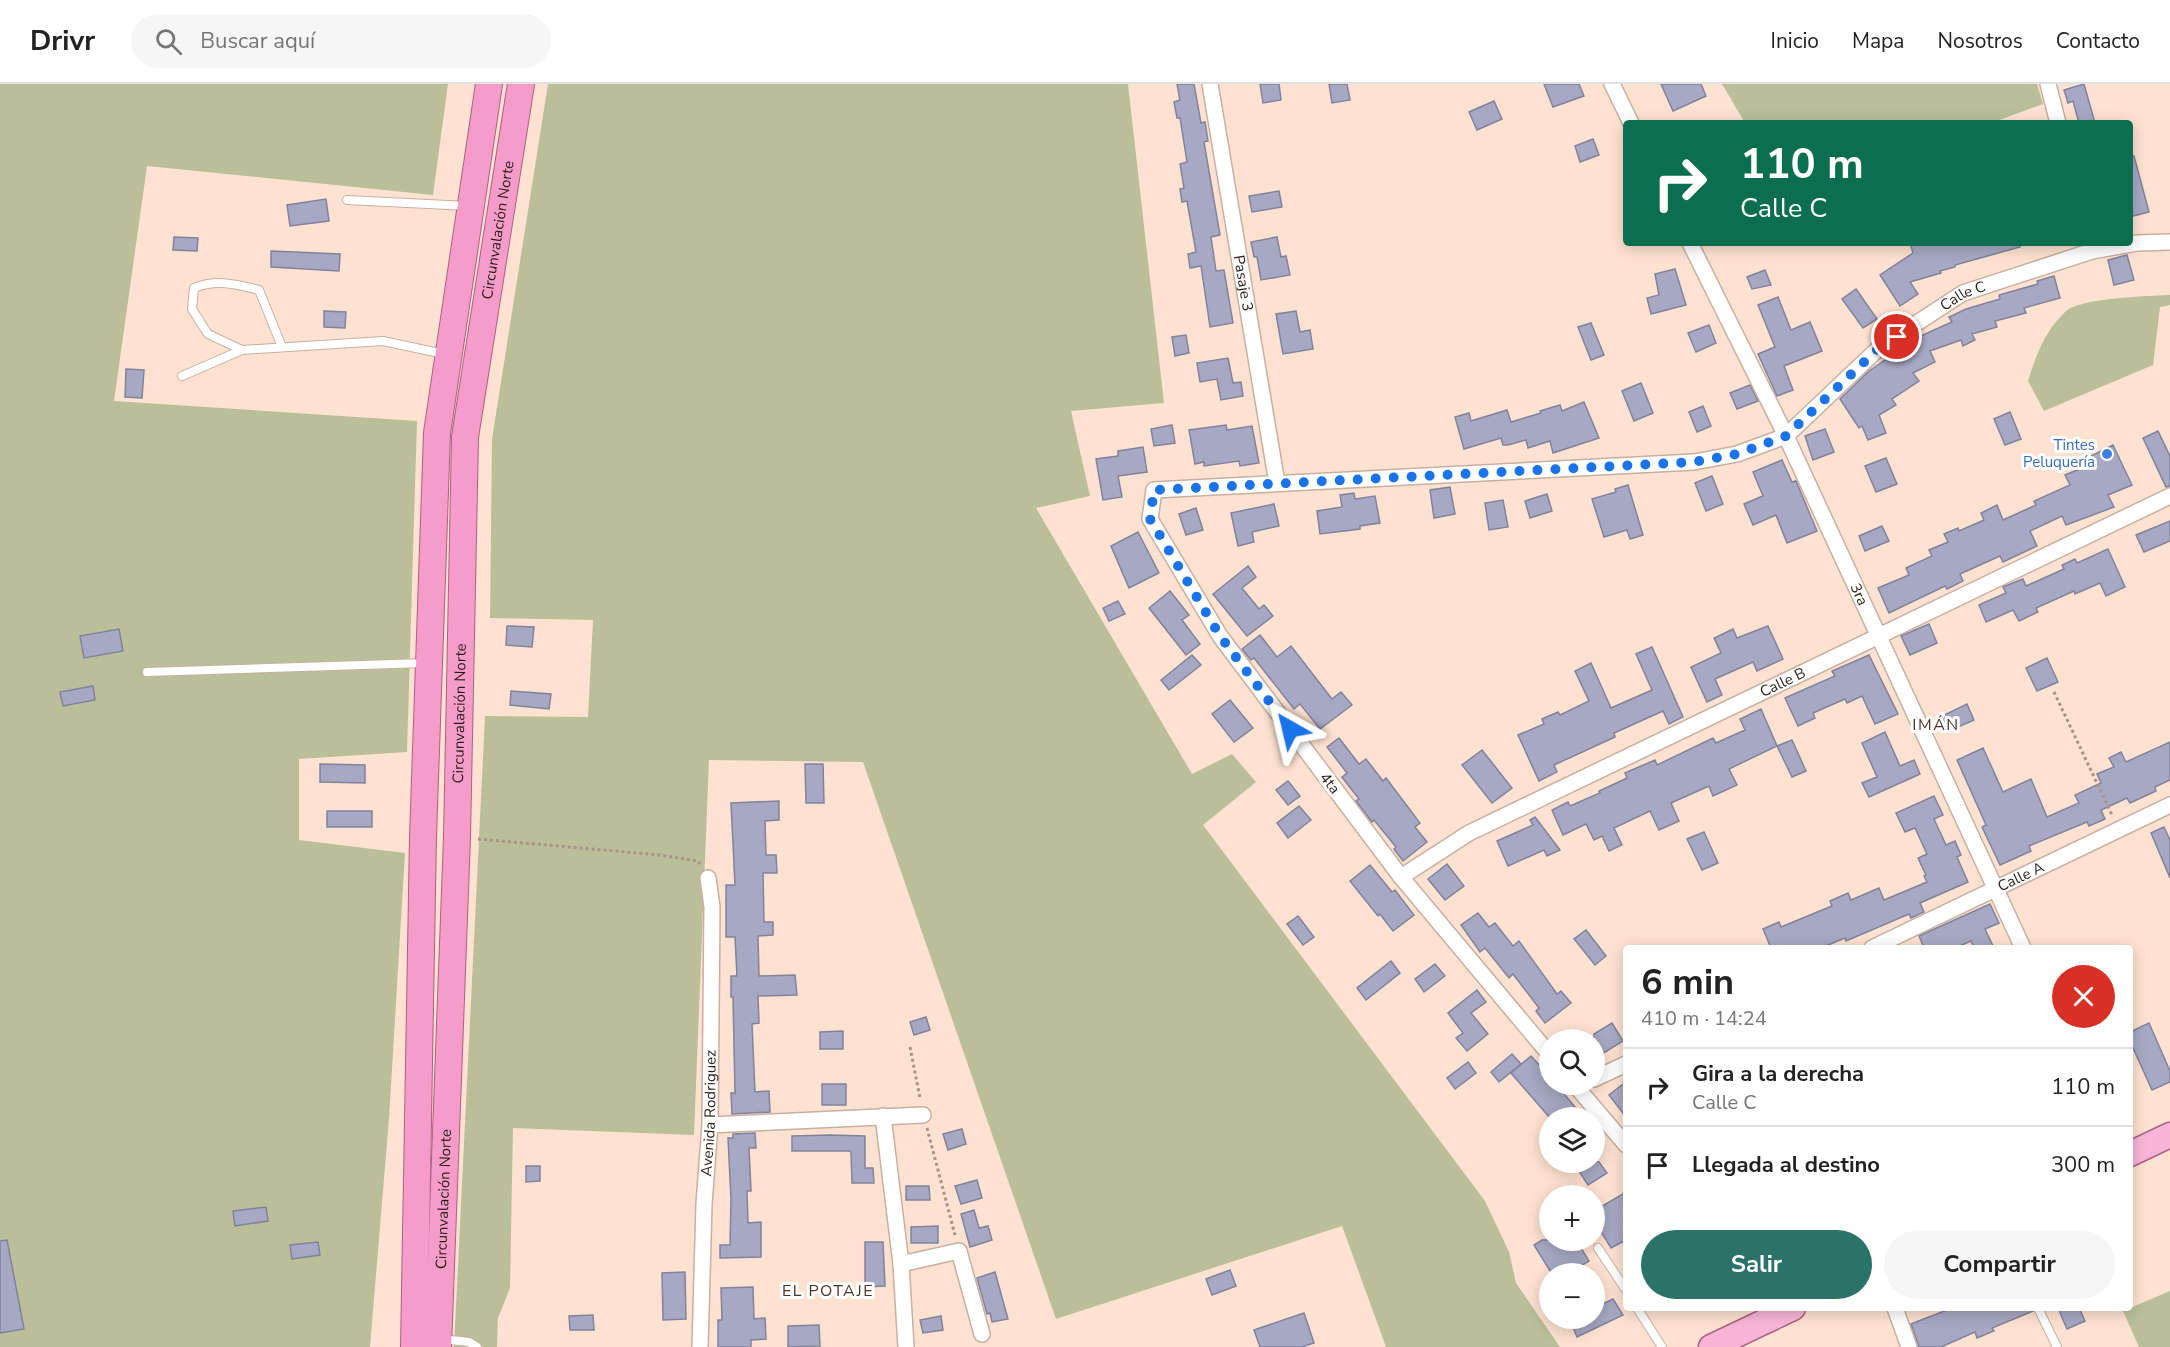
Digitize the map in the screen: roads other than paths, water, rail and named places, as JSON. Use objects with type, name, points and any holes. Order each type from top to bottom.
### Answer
[{"type":"highway","name":"Circunvalación Norte","points":[[430,1344],[423,837],[437,433],[489,84]]},
{"type":"highway","name":"Circunvalación Norte","points":[[430,1344],[457,837],[465,437],[520,84]]},
{"type":"main road","points":[[2133,1153],[2170,1135]]},
{"type":"main road","points":[[1711,1347],[1739,1337],[1777,1311]]},
{"type":"street","name":"Pasaje 3","points":[[1210,84],[1277,483]]},
{"type":"street","points":[[1612,84],[1630,120]]},
{"type":"street","points":[[2048,84],[2057,120]]},
{"type":"street","name":"Calle C","points":[[2133,243],[2170,242]]},
{"type":"street","name":"3ra","points":[[1691,246],[1786,436],[2022,945]]},
{"type":"street","name":"Calle C","points":[[1154,490],[1694,462],[1737,454],[1786,436],[1880,347],[1963,293],[2091,247]]},
{"type":"street","name":"4ta","points":[[1154,490],[1150,519],[1220,636],[1401,877],[1539,1042]]},
{"type":"street","name":"Calle B","points":[[1401,877],[1469,833],[2170,496]]},
{"type":"street","name":"Calle A","points":[[1878,945],[2170,805]]},
{"type":"street","name":"Avenida Rodriguez","points":[[700,1347],[704,1204],[710,1125],[712,907],[708,878]]},
{"type":"street","points":[[1605,1074],[1623,1065]]},
{"type":"street","points":[[1585,1095],[1623,1141]]},
{"type":"street","points":[[710,1125],[923,1115]]},
{"type":"street","points":[[883,1116],[901,1264],[906,1347]]},
{"type":"street","points":[[901,1264],[959,1251],[982,1334]]},
{"type":"street","points":[[1896,1311],[1909,1347]]},
{"type":"lane","points":[[347,200],[471,206]]},
{"type":"lane","points":[[242,350],[208,334],[192,309],[194,288],[208,282],[238,284],[259,290],[282,347]]},
{"type":"lane","points":[[182,376],[242,350],[383,341],[448,354]]},
{"type":"lane","points":[[147,672],[429,663]]},
{"type":"lane","points":[[1600,1251],[1623,1286]]},
{"type":"lane","points":[[1639,1311],[1662,1347]]},
{"type":"lane","points":[[2039,1311],[2056,1347]]},
{"type":"lane","points":[[430,1344],[469,1342],[477,1347]]},
{"type":"place","name":"Tintes Peluquería","points":[[2107,454]]},
{"type":"district","name":"IMÁN","points":[[1936,724]]},
{"type":"district","name":"EL POTAJE","points":[[828,1290]]}]
